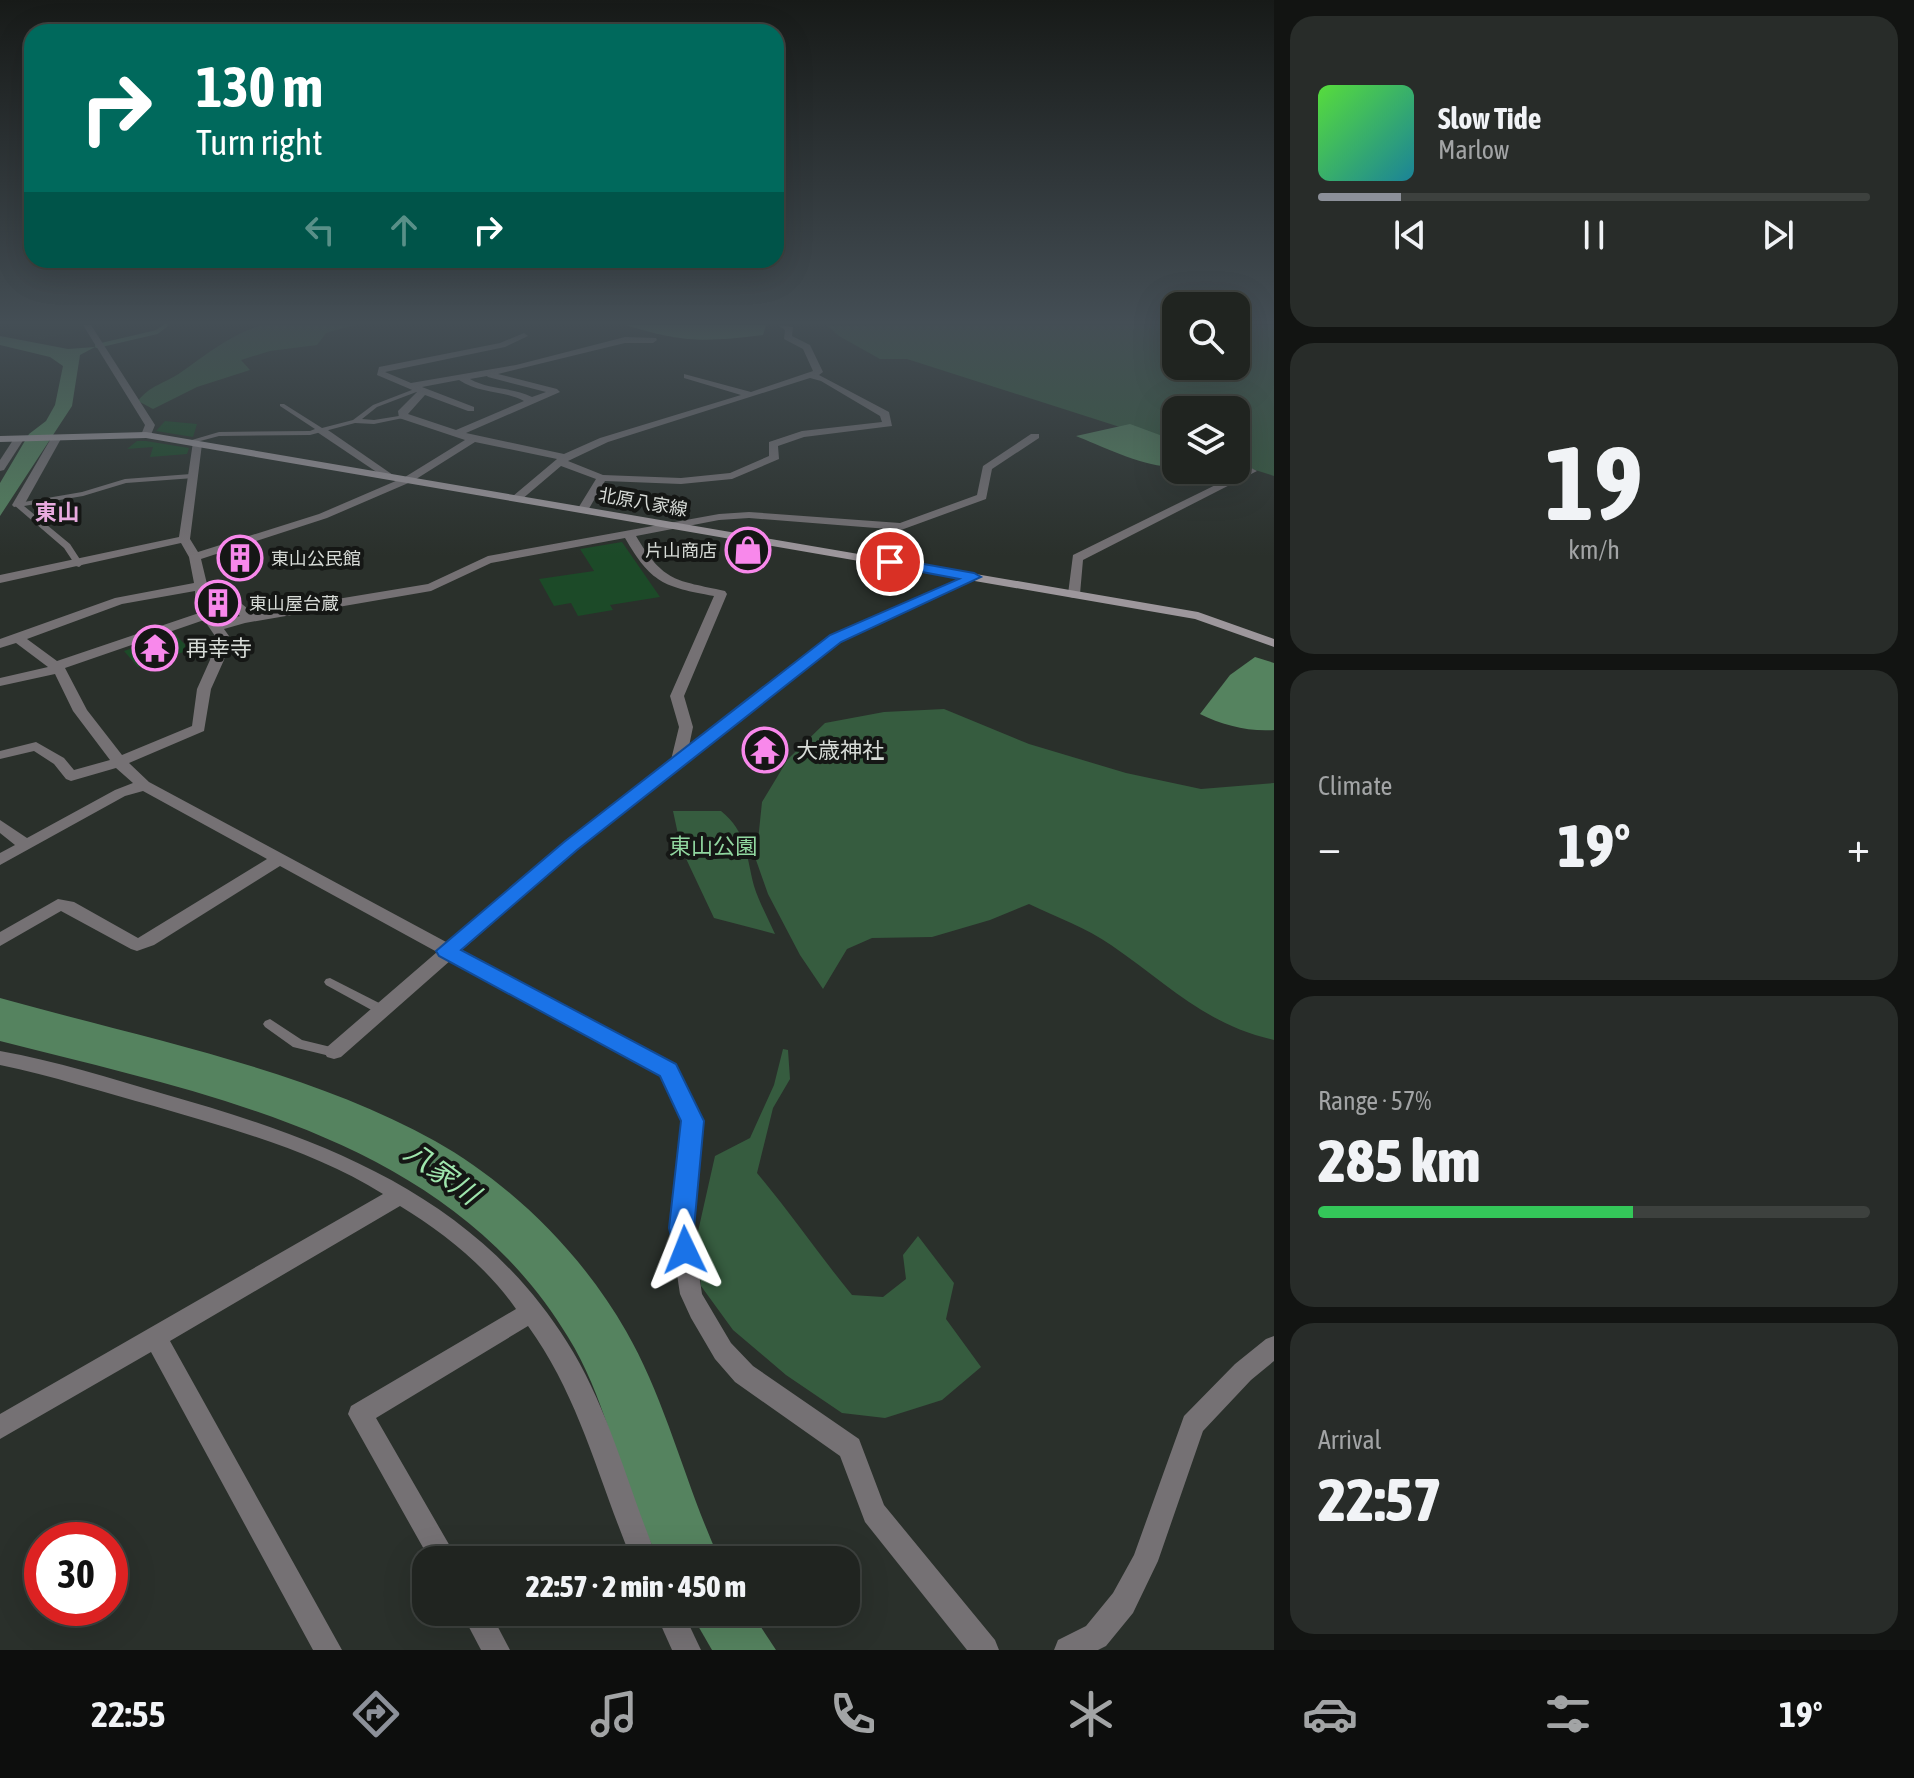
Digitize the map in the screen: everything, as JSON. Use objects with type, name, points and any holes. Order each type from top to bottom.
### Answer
[{"type":"main road","name":"北原八家線","points":[[0,439],[146,435],[1198,616],[1274,643]]},
{"type":"street","points":[[135,402],[150,425],[146,435]]},
{"type":"street","points":[[409,402],[403,416],[473,439],[563,460],[602,478],[681,481],[732,476],[775,457],[773,444],[802,434],[888,424],[885,414],[864,402]]},
{"type":"street","points":[[452,402],[471,409]]},
{"type":"street","points":[[457,433],[485,424],[526,402]]},
{"type":"street","points":[[517,498],[563,460],[617,437],[730,402]]},
{"type":"street","points":[[321,430],[388,475]]},
{"type":"street","points":[[0,682],[211,621],[250,618],[431,587],[488,560],[672,526],[749,515],[901,527],[982,497],[987,468],[1035,436]]},
{"type":"street","points":[[18,505],[57,437]]},
{"type":"street","points":[[1,466],[19,439]]},
{"type":"street","points":[[195,557],[323,516],[409,479],[473,439]]},
{"type":"street","points":[[0,755],[36,746],[59,761],[71,776],[119,762],[199,728],[204,689],[217,660],[222,636],[201,606],[201,586],[195,557],[184,539],[190,518],[193,443]]},
{"type":"street","points":[[583,510],[602,478]]},
{"type":"street","points":[[1074,594],[1077,558],[1226,484]]},
{"type":"street","points":[[629,535],[647,567],[670,584],[721,594],[677,696],[686,727],[678,761]]},
{"type":"street","points":[[0,579],[184,539]]},
{"type":"street","points":[[334,1052],[446,951],[570,846],[835,639],[974,577]]},
{"type":"street","points":[[0,644],[119,601],[201,586],[222,594],[250,618]]},
{"type":"street","points":[[18,638],[57,667],[80,711],[119,762],[144,785],[668,1070],[693,1121],[681,1228],[691,1294],[699,1311],[723,1351],[744,1374],[850,1448],[874,1513],[985,1650]]},
{"type":"street","points":[[0,860],[120,793],[144,785]]},
{"type":"street","points":[[0,825],[25,845]]},
{"type":"street","points":[[0,940],[58,905],[68,906],[137,945],[279,859]]},
{"type":"street","points":[[0,1058],[187,1107],[315,1149],[360,1169],[402,1194],[482,1252],[558,1348],[597,1431],[640,1546]]},
{"type":"street","points":[[0,1427],[157,1339],[402,1194]]},
{"type":"street","points":[[437,1546],[360,1414],[531,1312]]},
{"type":"street","points":[[157,1339],[328,1650]]},
{"type":"street","points":[[1068,1650],[1096,1636],[1123,1603],[1145,1561],[1193,1424],[1243,1372],[1274,1347]]},
{"type":"street","points":[[483,1626],[496,1650]]},
{"type":"street","points":[[676,1626],[687,1650]]},
{"type":"lane","points":[[355,421],[385,402]]},
{"type":"lane","points":[[282,405],[321,430]]},
{"type":"lane","points":[[193,443],[219,434],[295,434],[355,421],[374,422],[403,416]]},
{"type":"lane","points":[[18,505],[83,494],[125,481],[191,476]]},
{"type":"lane","points":[[18,505],[67,546],[79,564]]},
{"type":"lane","points":[[330,982],[382,1010]]},
{"type":"lane","points":[[270,1024],[298,1044],[334,1052]]},
{"type":"green space","points":[[140,402],[167,402],[153,409]]},
{"type":"green space","points":[[1042,402],[1162,402],[1162,441]]},
{"type":"green space","points":[[1250,402],[1274,402],[1274,476],[1250,468]]},
{"type":"green space","points":[[944,709],[1029,744],[1126,773],[1201,789],[1274,783],[1274,1040],[1249,1033],[1207,1013],[1102,939],[1029,904],[990,920],[932,937],[872,938],[847,949],[823,989],[800,955],[768,894],[756,860],[762,802],[788,759],[825,723],[884,712]]},
{"type":"green space","name":"東山公園","points":[[673,811],[721,811],[730,819],[741,836],[756,892],[775,934],[714,918],[681,848]]},
{"type":"green space","points":[[783,1049],[788,1050],[790,1079],[773,1108],[757,1173],[852,1295],[883,1297],[906,1279],[903,1255],[918,1236],[954,1283],[946,1319],[981,1367],[942,1400],[885,1418],[842,1413],[786,1375],[733,1330],[701,1286],[697,1236],[715,1156],[750,1138],[774,1085]]},
{"type":"water","points":[[56,402],[73,402],[0,516],[0,483],[29,434],[46,421]]},
{"type":"water","points":[[1130,424],[1162,436],[1162,466],[1112,451],[1076,436]]},
{"type":"water","points":[[1255,657],[1274,663],[1274,730],[1236,727],[1200,714],[1230,675]]},
{"type":"water","name":"八家川","points":[[0,998],[222,1058],[333,1094],[385,1116],[435,1141],[492,1178],[567,1249],[589,1275],[626,1331],[653,1386],[714,1546],[653,1546],[595,1391],[568,1337],[517,1269],[458,1214],[390,1170],[317,1134],[160,1082],[0,1041]]},
{"type":"water","points":[[698,1626],[760,1626],[776,1650],[712,1650]]},
{"type":"building","points":[[165,421],[197,424],[193,437],[156,431]]},
{"type":"building","points":[[137,441],[189,448],[187,454],[150,457],[153,447],[127,449]]},
{"type":"building","points":[[622,542],[660,597],[610,605],[613,610],[578,616],[571,603],[554,606],[539,579],[594,571],[580,549]]},
{"type":"building","name":"再幸寺","points":[[174,633],[190,650],[138,667],[124,651]]},
{"type":"building","name":"大歳神社","points":[[761,735],[789,743],[772,770],[740,758]]},
{"type":"place","name":"片山商店","points":[[748,550]]},
{"type":"place","name":"東山公民館","points":[[240,558]]},
{"type":"place","name":"東山屋台蔵","points":[[218,603]]},
{"type":"place","name":"再幸寺","points":[[155,648]]},
{"type":"place","name":"大歳神社","points":[[765,750]]},
{"type":"district","name":"東山","points":[[57,512]]},
{"type":"route","points":[[685,1250],[681,1228],[693,1121],[668,1070],[446,951],[570,846],[835,639],[974,577],[890,562]]}]
